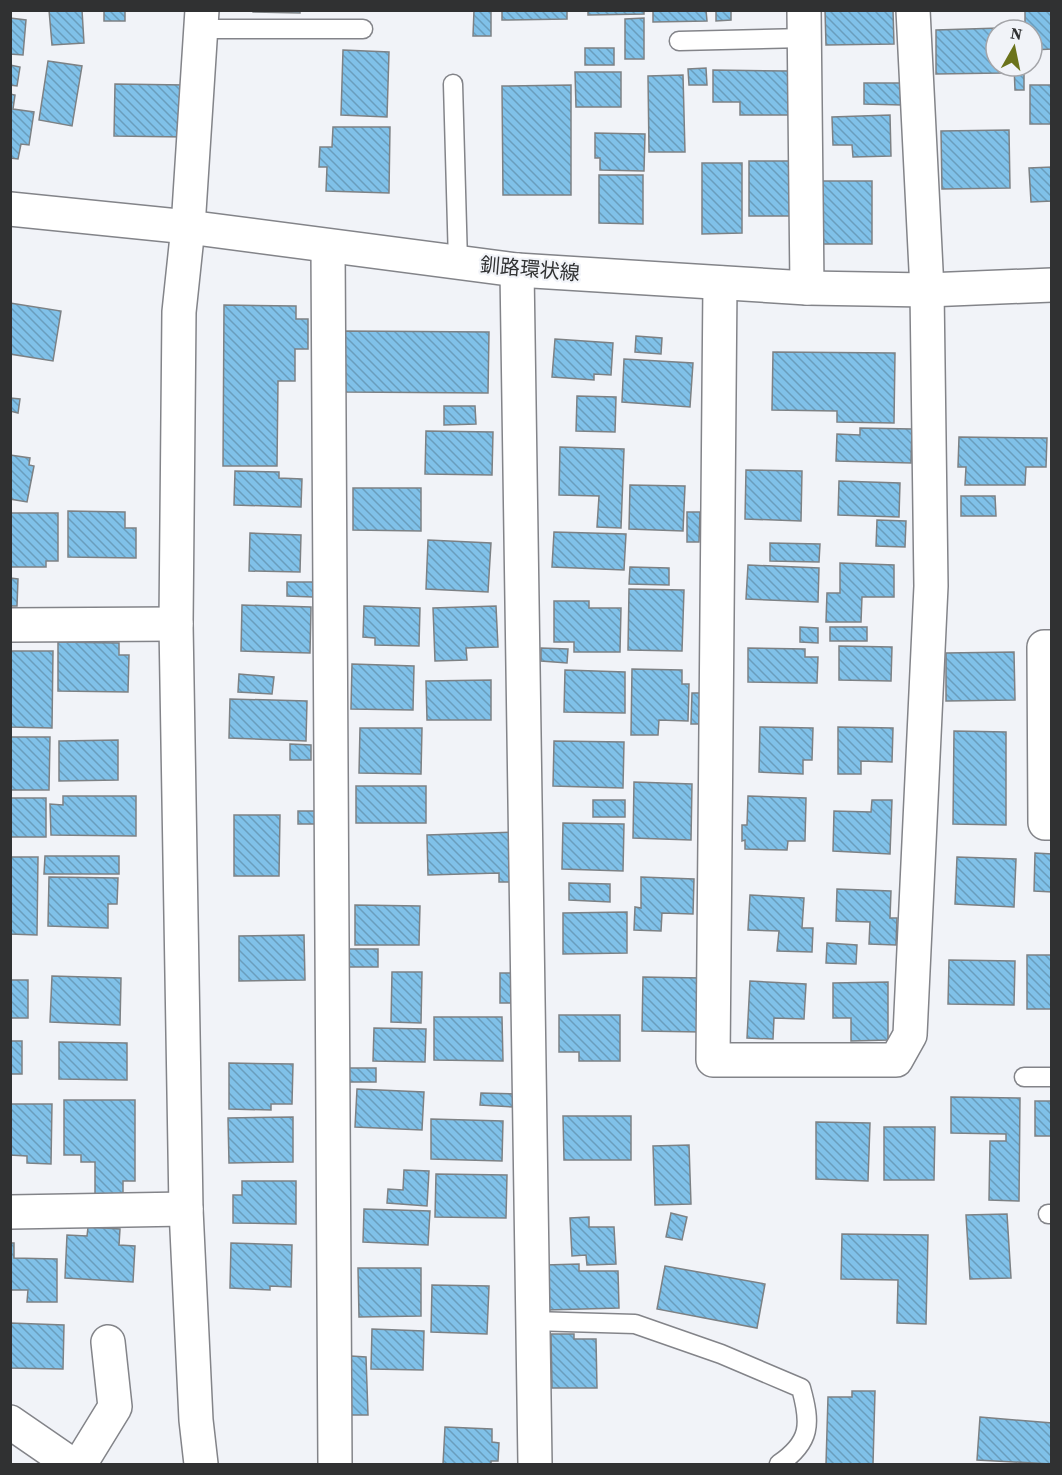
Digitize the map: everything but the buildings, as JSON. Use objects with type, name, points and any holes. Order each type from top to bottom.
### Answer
[{"type":"street","points":[[720,283],[713,1060],[896,1060],[910,1035],[931,586],[927,290],[913,10]]},
{"type":"street","points":[[201,1464],[196,1420],[186,1209],[176,624],[179,312],[189,227],[202,20]]},
{"type":"street","points":[[805,24],[807,288]]},
{"type":"street","name":"釧路環状線","points":[[10,209],[189,227],[517,270],[807,288],[927,290],[1052,285]]},
{"type":"street","points":[[328,247],[335,1464]]},
{"type":"street","points":[[517,270],[522,469],[532,1321],[536,1464]]},
{"type":"street","points":[[10,625],[176,624]]},
{"type":"street","points":[[1052,647],[1044,647],[1044,659],[1045,823],[1052,823]]},
{"type":"street","points":[[10,1212],[186,1209]]},
{"type":"street","points":[[80,1464],[115,1407],[108,1342]]},
{"type":"street","points":[[10,1422],[71,1464]]},
{"type":"lane","points":[[202,20],[363,29]]},
{"type":"lane","points":[[679,41],[805,24]]},
{"type":"lane","points":[[453,84],[458,262]]},
{"type":"lane","points":[[1024,1077],[1052,1077]]},
{"type":"lane","points":[[532,1321],[635,1324],[721,1354],[801,1388],[807,1409],[807,1435],[795,1454],[778,1464]]}]
